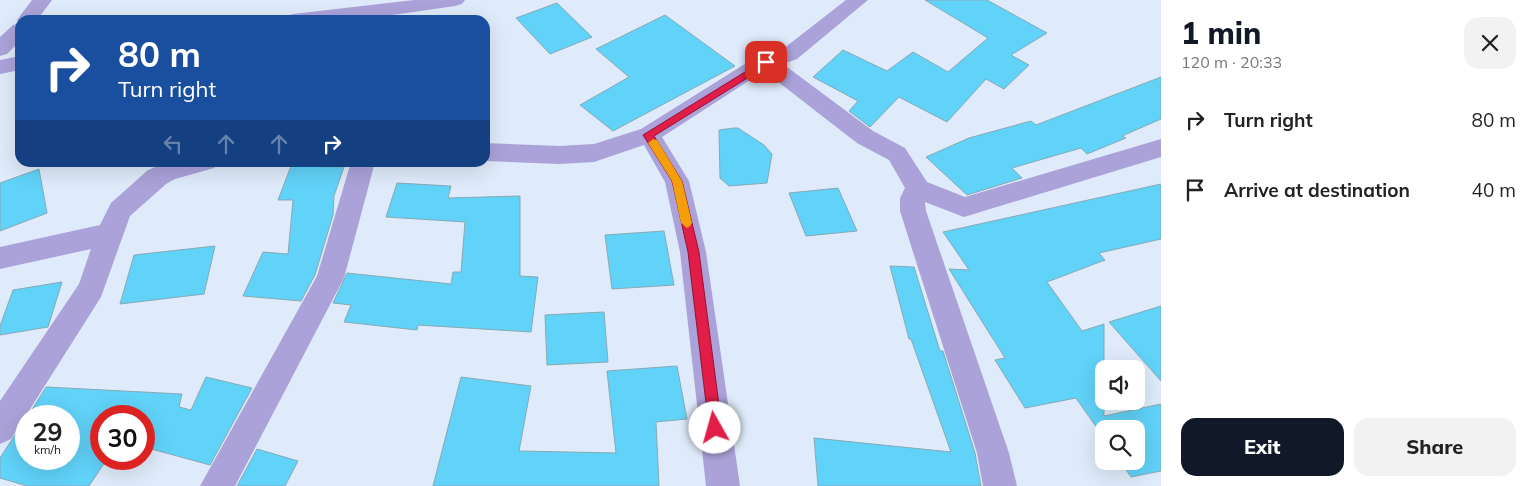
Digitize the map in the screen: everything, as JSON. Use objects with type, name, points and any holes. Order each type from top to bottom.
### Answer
[{"type":"street","points":[[31,15],[42,0]]},
{"type":"street","points":[[351,15],[455,0]]},
{"type":"street","points":[[490,152],[543,155],[594,153],[648,135],[766,62],[781,59],[790,54],[858,0]]},
{"type":"street","points":[[0,49],[15,34]]},
{"type":"street","points":[[766,62],[865,137],[898,154],[918,189],[964,207],[1161,148]]},
{"type":"street","points":[[0,67],[15,64]]},
{"type":"street","points":[[648,135],[677,181],[693,252],[723,486]]},
{"type":"street","points":[[0,428],[91,289],[108,234],[120,210],[157,177],[169,171],[185,167]]},
{"type":"street","points":[[217,486],[330,278],[362,167]]},
{"type":"street","points":[[918,189],[912,198],[913,211],[993,453],[1000,486]]},
{"type":"street","points":[[0,258],[108,234]]},
{"type":"building","points":[[925,0],[987,0],[1047,33],[1011,55],[1029,65],[1004,89],[986,79],[947,122],[899,97],[870,127],[849,111],[858,101],[813,77],[843,50],[887,71],[913,52],[948,72],[988,38]]},
{"type":"building","points":[[557,3],[592,37],[550,54],[516,18]]},
{"type":"building","points":[[665,15],[735,66],[613,131],[580,105],[629,77],[596,49]]},
{"type":"building","points":[[1161,77],[1161,119],[1122,136],[1126,138],[1087,154],[1081,148],[1012,168],[1022,178],[967,195],[926,157],[969,138],[1031,121],[1036,125]]},
{"type":"building","points":[[738,128],[764,145],[772,154],[767,183],[729,186],[720,178],[719,130]]},
{"type":"building","points":[[291,167],[344,167],[334,196],[333,215],[315,275],[301,301],[243,296],[263,252],[288,254],[293,200],[278,200]]},
{"type":"building","points":[[39,169],[47,213],[0,231],[0,183]]},
{"type":"building","points":[[397,183],[451,186],[448,198],[520,196],[520,276],[538,277],[531,332],[418,325],[417,330],[344,322],[351,305],[333,303],[347,273],[451,284],[453,272],[461,272],[465,222],[386,217]]},
{"type":"building","points":[[1161,184],[1161,239],[1099,253],[1105,260],[1047,282],[1082,331],[1104,324],[1104,360],[1095,360],[1095,410],[1104,410],[1104,416],[1132,410],[1145,410],[1145,407],[1161,404],[1161,471],[1131,477],[1126,470],[1145,470],[1145,420],[1095,420],[1095,425],[1076,398],[1025,408],[995,360],[1005,358],[949,269],[969,270],[943,232]]},
{"type":"building","points":[[838,188],[857,231],[806,236],[789,193]]},
{"type":"building","points":[[664,231],[674,285],[612,289],[605,235]]},
{"type":"building","points":[[215,246],[204,294],[120,304],[134,255]]},
{"type":"building","points":[[890,266],[914,267],[975,453],[981,486],[818,486],[814,438],[951,452],[911,339],[909,339]]},
{"type":"building","points":[[62,282],[48,327],[0,335],[0,326],[13,290]]},
{"type":"building","points":[[1161,306],[1161,381],[1145,363],[1145,360],[1142,360],[1109,322]]},
{"type":"building","points":[[604,312],[608,362],[547,365],[545,315]]},
{"type":"building","points":[[677,366],[687,419],[656,422],[659,486],[433,486],[461,377],[531,386],[519,451],[616,453],[607,371]]},
{"type":"building","points":[[206,377],[252,388],[210,465],[155,450],[155,405],[90,405],[90,470],[100,470],[89,486],[27,486],[0,478],[0,458],[15,435],[15,470],[80,470],[80,405],[35,405],[46,387],[182,394],[179,407],[191,410]]},
{"type":"building","points":[[257,449],[298,461],[285,486],[237,486]]},
{"type":"slow traffic","points":[[653,143],[677,181],[687,223]]},
{"type":"route","points":[[715,428],[693,252],[677,181],[648,135],[755,67],[766,62]]}]
